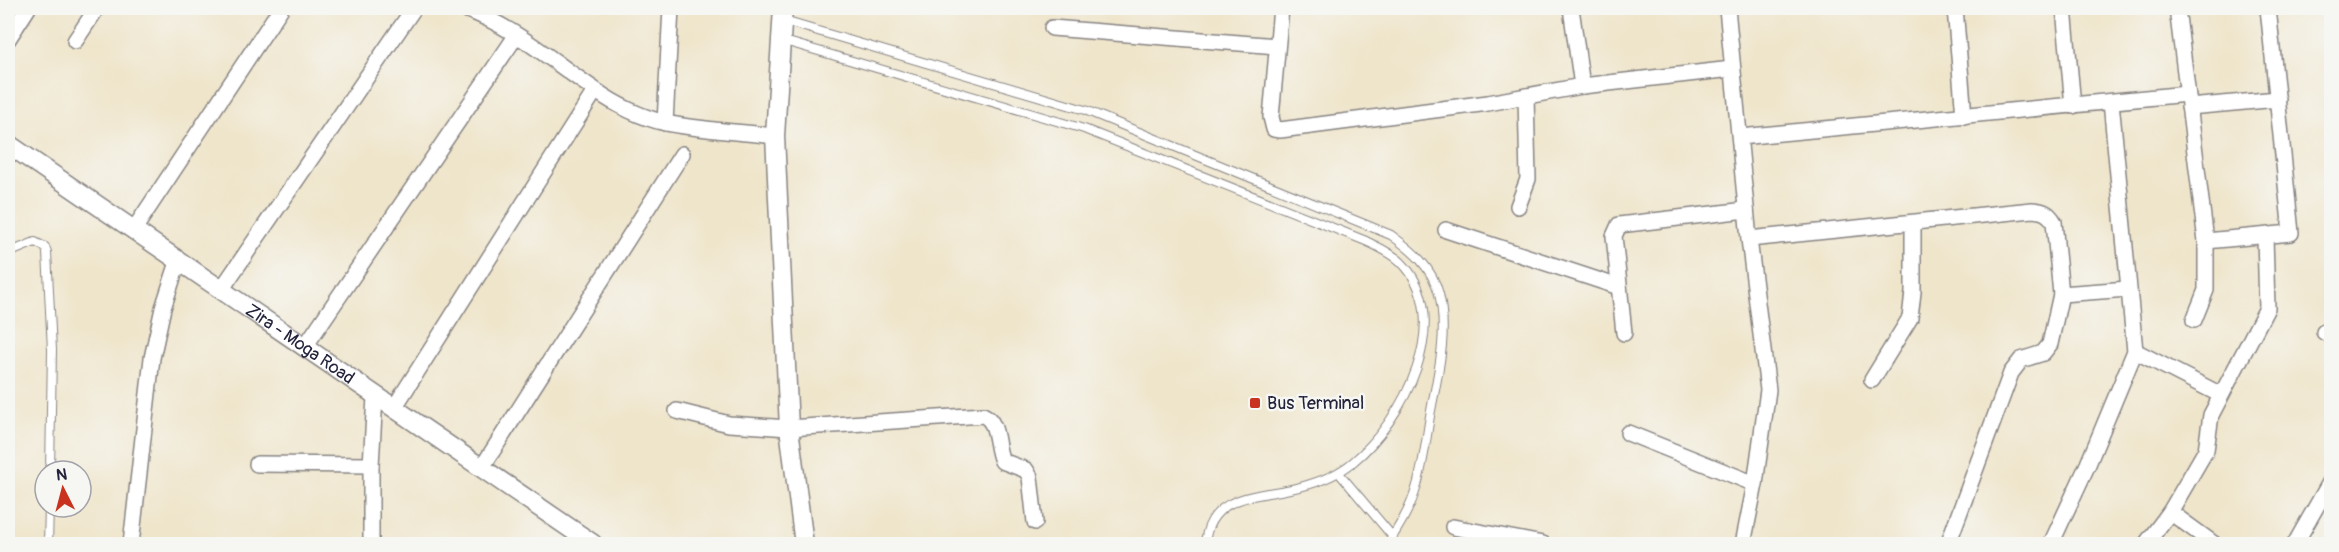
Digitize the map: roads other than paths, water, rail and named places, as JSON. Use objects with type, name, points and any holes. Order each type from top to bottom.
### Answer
[{"type":"street","points":[[8,39],[28,8]]},
{"type":"street","points":[[75,40],[97,8]]},
{"type":"street","points":[[133,231],[281,8]]},
{"type":"street","points":[[221,290],[414,8]]},
{"type":"street","points":[[462,8],[479,10],[570,71],[595,91],[637,113],[665,123],[776,136]]},
{"type":"street","points":[[665,123],[671,8]]},
{"type":"street","points":[[1281,8],[1270,117],[1274,129],[1280,130],[1526,96],[1582,86],[1732,69]]},
{"type":"street","points":[[1571,8],[1582,86]]},
{"type":"street","points":[[1727,8],[1749,239],[1768,390],[1755,484],[1743,544]]},
{"type":"street","points":[[1955,8],[1964,116]]},
{"type":"street","points":[[2064,8],[2073,106]]},
{"type":"street","points":[[2177,8],[2206,241],[2206,290],[2194,320]]},
{"type":"street","points":[[2206,241],[2290,232],[2268,8]]},
{"type":"street","points":[[782,14],[776,136],[789,428],[804,544]]},
{"type":"street","points":[[1052,28],[1277,46]]},
{"type":"street","points":[[304,348],[516,36]]},
{"type":"street","points":[[394,408],[595,91]]},
{"type":"street","points":[[1518,206],[1528,179],[1526,96]]},
{"type":"street","points":[[1740,137],[2111,102],[2278,99]]},
{"type":"street","points":[[2051,544],[2088,464],[2135,351],[2111,102]]},
{"type":"street","name":"Zira - Moga Road","points":[[8,144],[593,544]]},
{"type":"street","points":[[481,469],[682,154]]},
{"type":"street","points":[[1624,333],[1614,236],[1619,225],[1746,210]]},
{"type":"street","points":[[1749,239],[2042,211],[2050,215],[2054,222],[2061,294],[2050,344],[2043,353],[2020,360],[2011,373],[1948,544]]},
{"type":"street","points":[[1872,380],[1910,318],[1913,299],[1913,223]]},
{"type":"street","points":[[1446,230],[1619,287]]},
{"type":"street","points":[[2146,544],[2170,512],[2208,446],[2209,422],[2267,308],[2265,236]]},
{"type":"street","points":[[131,544],[152,358],[163,308],[178,262]]},
{"type":"street","points":[[2061,294],[2128,289]]},
{"type":"street","points":[[2135,351],[2221,395]]},
{"type":"street","points":[[371,544],[371,465],[375,397]]},
{"type":"street","points":[[676,411],[729,424],[789,428],[983,415],[989,417],[993,424],[1002,461],[1026,470],[1030,477],[1035,522]]},
{"type":"street","points":[[1628,433],[1755,484]]},
{"type":"street","points":[[257,464],[371,465]]},
{"type":"street","points":[[2295,544],[2331,479]]},
{"type":"street","points":[[2170,512],[2214,544]]},
{"type":"street","points":[[1453,527],[1543,544]]},
{"type":"lane","points":[[782,14],[1085,110],[1391,235],[1407,246],[1422,261],[1439,294],[1443,330],[1420,476],[1406,515],[1388,544]]},
{"type":"lane","points":[[781,40],[1084,129],[1366,241],[1399,261],[1415,283],[1425,321],[1422,352],[1411,382],[1395,414],[1366,450],[1339,472],[1299,487],[1246,498],[1220,510],[1210,522],[1205,544]]},
{"type":"lane","points":[[8,253],[35,242],[45,247],[47,252],[52,350],[50,459]]},
{"type":"lane","points":[[1339,472],[1393,537]]},
{"type":"lane","points":[[48,544],[49,519]]},
{"type":"place","name":"Bus Terminal","points":[[1255,403]]}]
